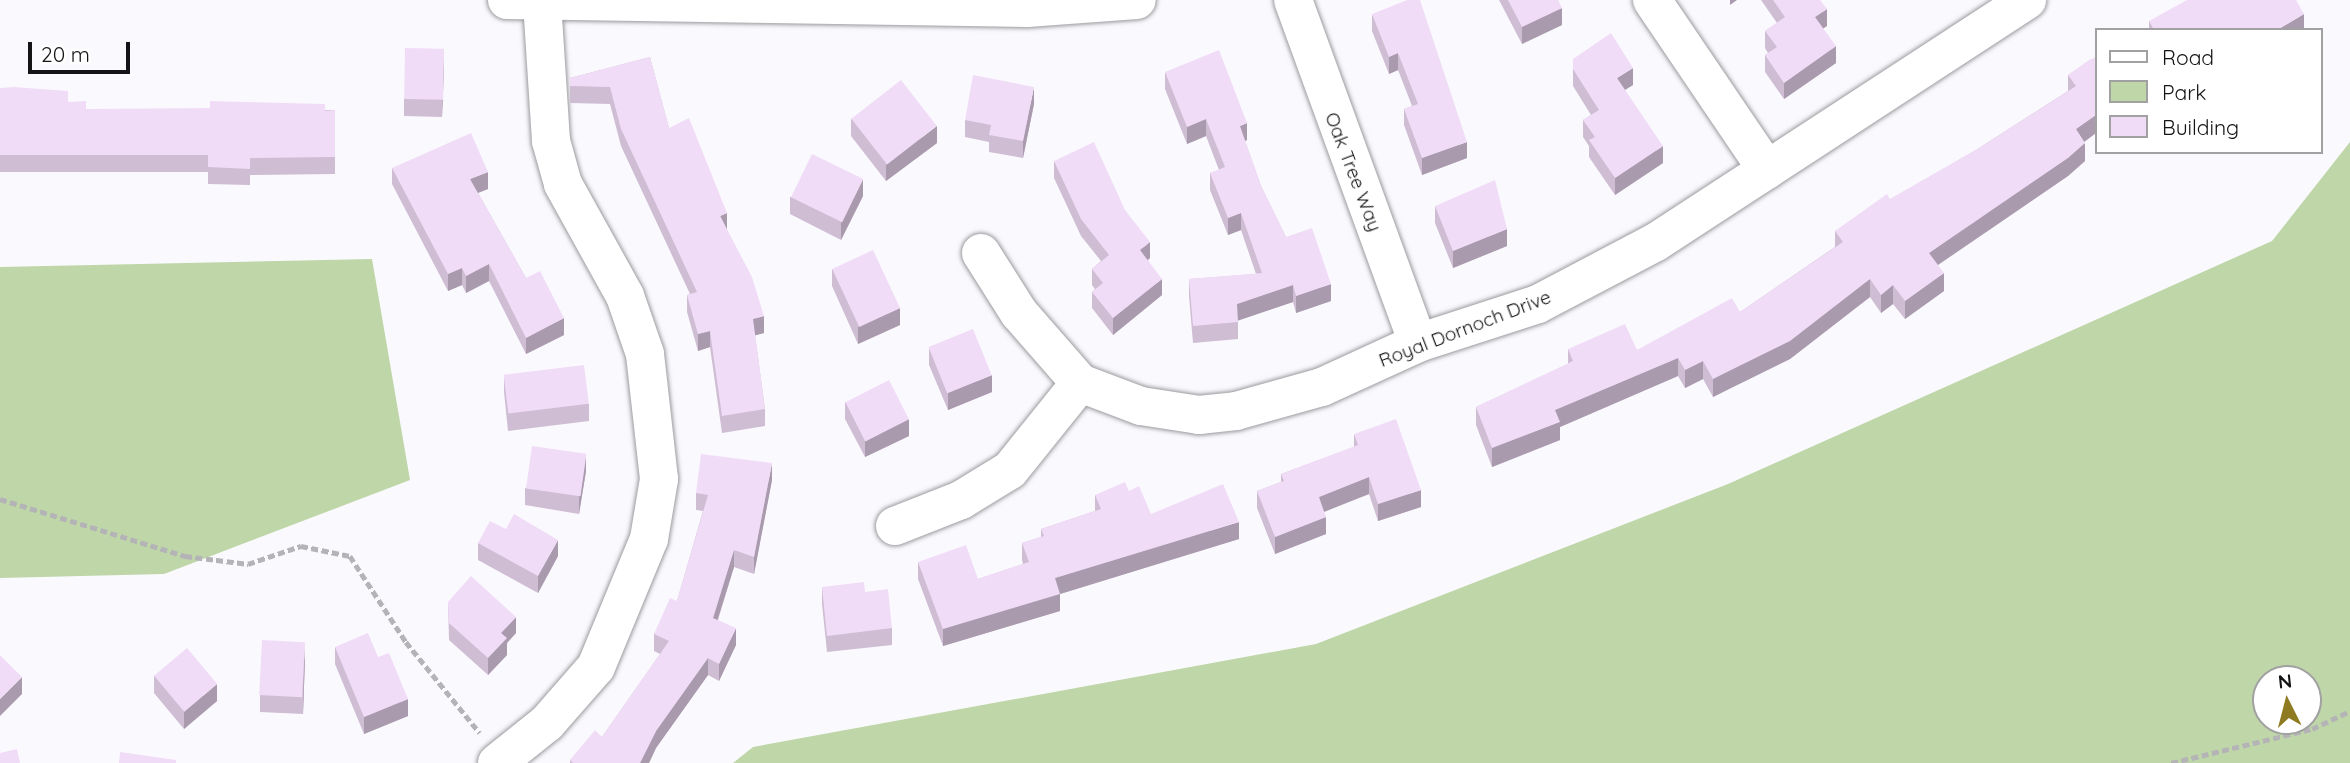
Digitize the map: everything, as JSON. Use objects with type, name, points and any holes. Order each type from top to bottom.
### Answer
[{"type":"street","points":[[498,762],[547,723],[596,667],[649,539],[659,479],[645,354],[625,296],[563,184],[551,141],[524,1],[1027,8],[1138,0]]},
{"type":"street","name":"Oak Tree Way","points":[[1293,0],[1418,343]]},
{"type":"street","points":[[1652,0],[1767,170]]},
{"type":"street","name":"Royal Dornoch Drive","points":[[981,253],[1018,313],[1080,383],[1141,406],[1199,415],[1236,411],[1322,387],[1418,343],[1538,304],[1656,242],[2027,0]]},
{"type":"street","points":[[895,526],[961,500],[1010,470],[1080,383]]},
{"type":"path","points":[[0,499],[196,558],[248,564],[301,546],[350,556],[406,642],[498,762]]},
{"type":"path","points":[[2171,763],[2312,729],[2350,711]]},
{"type":"green space","points":[[2350,142],[2350,763],[733,763],[753,747],[1316,644],[1728,484],[2272,241]]},
{"type":"green space","points":[[372,259],[410,480],[164,574],[0,578],[0,267]]},
{"type":"building","points":[[1407,0],[1420,0],[1467,142],[1422,158],[1404,109],[1418,104],[1398,53],[1389,57],[1372,14]]},
{"type":"building","points":[[1508,0],[1558,0],[1562,8],[1522,27]]},
{"type":"building","points":[[1773,0],[1820,0],[1827,9],[1815,17],[1836,46],[1784,83],[1765,55],[1777,47],[1765,31],[1785,17]]},
{"type":"building","points":[[2187,0],[2296,0],[2304,14],[2280,28],[2153,28],[2149,21]]},
{"type":"building","points":[[1611,33],[1633,68],[1617,78],[1663,146],[1615,178],[1589,140],[1595,137],[1583,120],[1599,110],[1573,69],[1573,59]]},
{"type":"building","points":[[405,48],[444,49],[443,100],[404,99]]},
{"type":"building","points":[[1219,50],[1247,123],[1240,126],[1261,186],[1286,237],[1312,228],[1331,284],[1296,296],[1293,285],[1237,304],[1238,322],[1193,326],[1189,279],[1262,273],[1241,213],[1228,218],[1210,173],[1225,167],[1206,119],[1187,127],[1165,72]]},
{"type":"building","points":[[650,57],[669,128],[689,118],[727,213],[720,216],[752,277],[764,316],[753,319],[765,409],[722,416],[710,331],[698,334],[687,295],[697,292],[621,129],[610,87],[570,86],[570,78]]},
{"type":"building","points":[[2094,58],[2094,116],[2076,129],[2085,143],[2068,158],[1929,253],[1944,273],[1905,301],[1893,285],[1881,295],[1870,279],[1790,341],[1713,379],[1703,361],[1685,370],[1678,358],[1555,410],[1560,422],[1492,448],[1476,407],[1573,361],[1568,349],[1625,324],[1637,350],[1732,298],[1740,312],[1843,242],[1835,231],[1887,194],[1890,199],[1976,150],[2076,86],[2068,75]]},
{"type":"building","points":[[973,75],[1034,87],[1023,141],[989,135],[991,125],[965,120]]},
{"type":"building","points":[[901,80],[937,126],[887,164],[851,119]]},
{"type":"building","points":[[0,88],[68,91],[68,102],[86,101],[86,109],[210,108],[210,101],[325,104],[325,111],[335,110],[335,157],[250,158],[250,169],[208,167],[208,155],[0,155]]},
{"type":"building","points":[[471,133],[488,172],[470,179],[526,278],[540,271],[564,318],[526,338],[489,264],[466,276],[462,268],[448,274],[392,168]]},
{"type":"building","points":[[1094,142],[1125,210],[1150,242],[1140,250],[1162,279],[1113,318],[1092,292],[1103,283],[1092,269],[1109,255],[1081,219],[1054,161]]},
{"type":"building","points":[[812,154],[863,179],[842,222],[791,197]]},
{"type":"building","points":[[1495,180],[1507,229],[1453,251],[1435,206]]},
{"type":"building","points":[[873,250],[900,308],[859,327],[832,269]]},
{"type":"building","points":[[973,329],[992,375],[947,393],[928,347]]},
{"type":"building","points":[[584,365],[589,404],[508,414],[504,375]]},
{"type":"building","points":[[889,380],[909,419],[865,441],[845,402]]},
{"type":"building","points":[[1396,419],[1421,490],[1378,504],[1369,477],[1319,497],[1326,517],[1275,537],[1257,491],[1284,481],[1281,474],[1358,445],[1354,434]]},
{"type":"building","points":[[532,446],[586,454],[580,496],[526,489]]},
{"type":"building","points":[[701,454],[772,463],[754,557],[734,550],[713,618],[736,628],[719,664],[708,658],[656,731],[640,763],[573,763],[570,760],[595,730],[602,737],[669,641],[654,634],[670,598],[677,601],[708,495],[696,493]]},
{"type":"building","points":[[1125,482],[1129,491],[1139,486],[1151,514],[1223,484],[1239,522],[1055,578],[1060,594],[943,629],[918,562],[966,545],[978,579],[1029,562],[1022,543],[1044,536],[1041,529],[1101,509],[1095,495]]},
{"type":"building","points":[[514,514],[558,540],[538,576],[478,543],[490,521],[506,529]]},
{"type":"building","points":[[471,576],[516,617],[501,633],[507,638],[488,658],[449,623],[448,602]]},
{"type":"building","points":[[864,582],[865,592],[888,589],[892,628],[827,636],[822,587]]},
{"type":"building","points":[[368,633],[378,657],[389,653],[408,699],[364,717],[335,647]]},
{"type":"building","points":[[262,640],[305,642],[302,697],[259,695]]},
{"type":"building","points":[[187,648],[217,684],[184,712],[154,676]]},
{"type":"building","points":[[0,655],[22,677],[0,699]]},
{"type":"building","points":[[17,749],[20,763],[0,763],[0,753]]},
{"type":"building","points":[[120,752],[176,760],[176,763],[119,763]]}]
